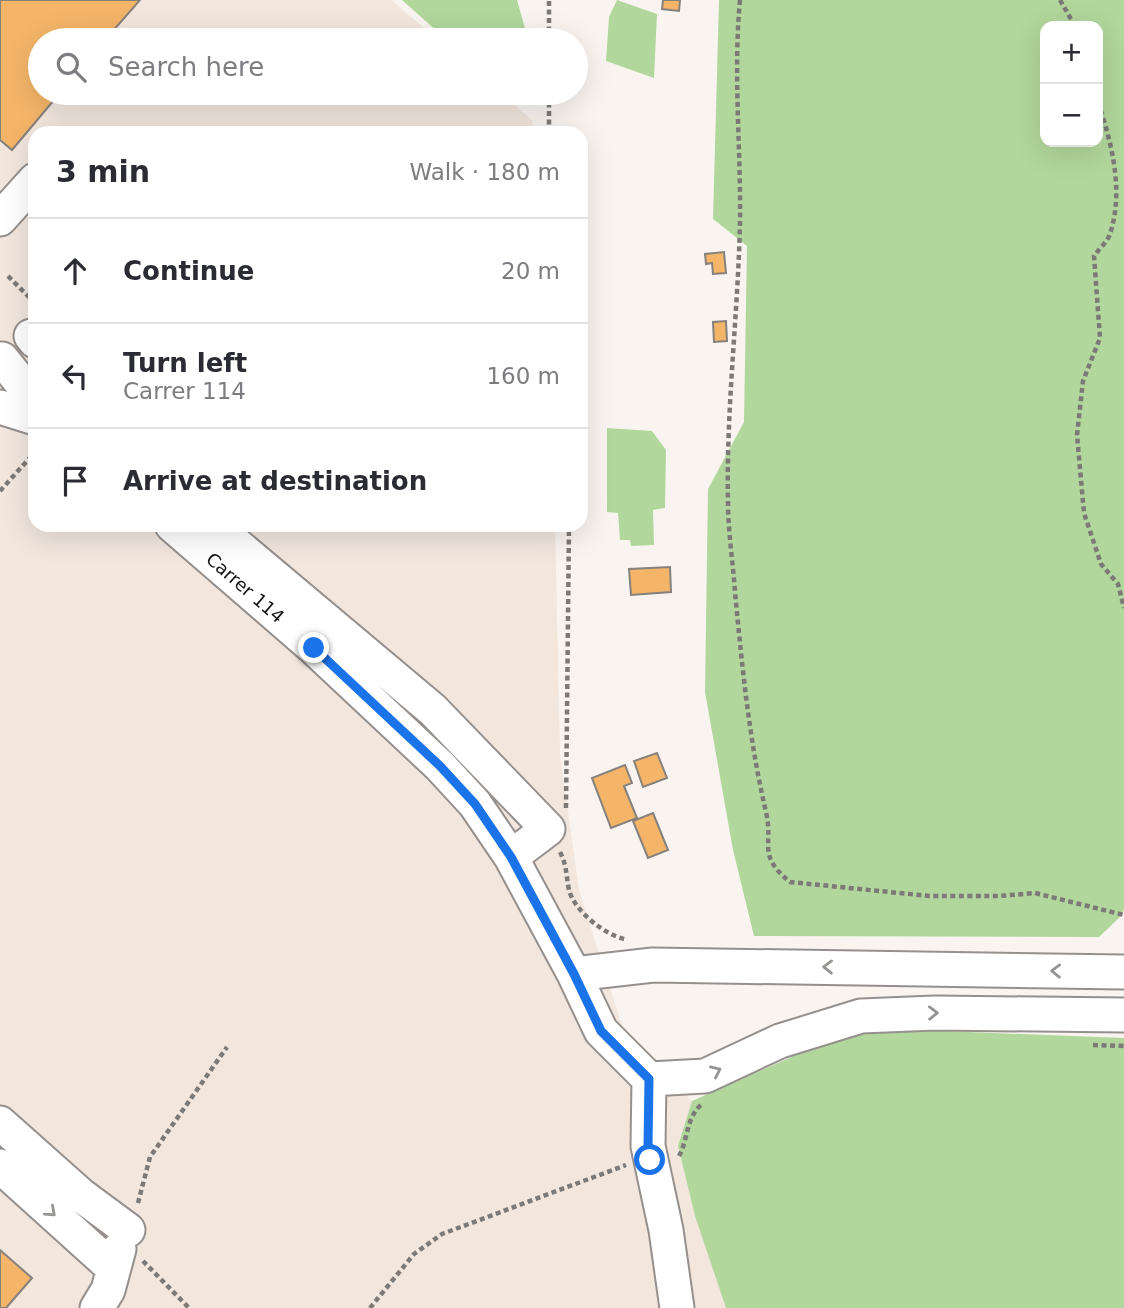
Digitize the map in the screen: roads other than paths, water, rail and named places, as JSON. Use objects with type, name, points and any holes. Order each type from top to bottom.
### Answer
[{"type":"street","points":[[0,219],[28,188]]},
{"type":"street","points":[[14,348],[28,383]]},
{"type":"street","points":[[0,407],[28,416]]},
{"type":"street","name":"Carrer 114","points":[[180,532],[314,648],[440,766],[475,804],[511,857],[574,974],[601,1031],[649,1079]]},
{"type":"street","points":[[222,532],[433,710],[548,829],[511,857]]},
{"type":"street","points":[[574,974],[653,965],[1124,972]]},
{"type":"street","points":[[677,1308],[666,1230],[648,1146],[649,1079],[705,1076],[780,1041],[861,1016],[935,1013],[1124,1015]]},
{"type":"street","points":[[0,1123],[82,1196],[124,1239]]},
{"type":"street","points":[[0,1166],[124,1239]]},
{"type":"street","points":[[97,1308],[108,1290],[124,1239]]}]
